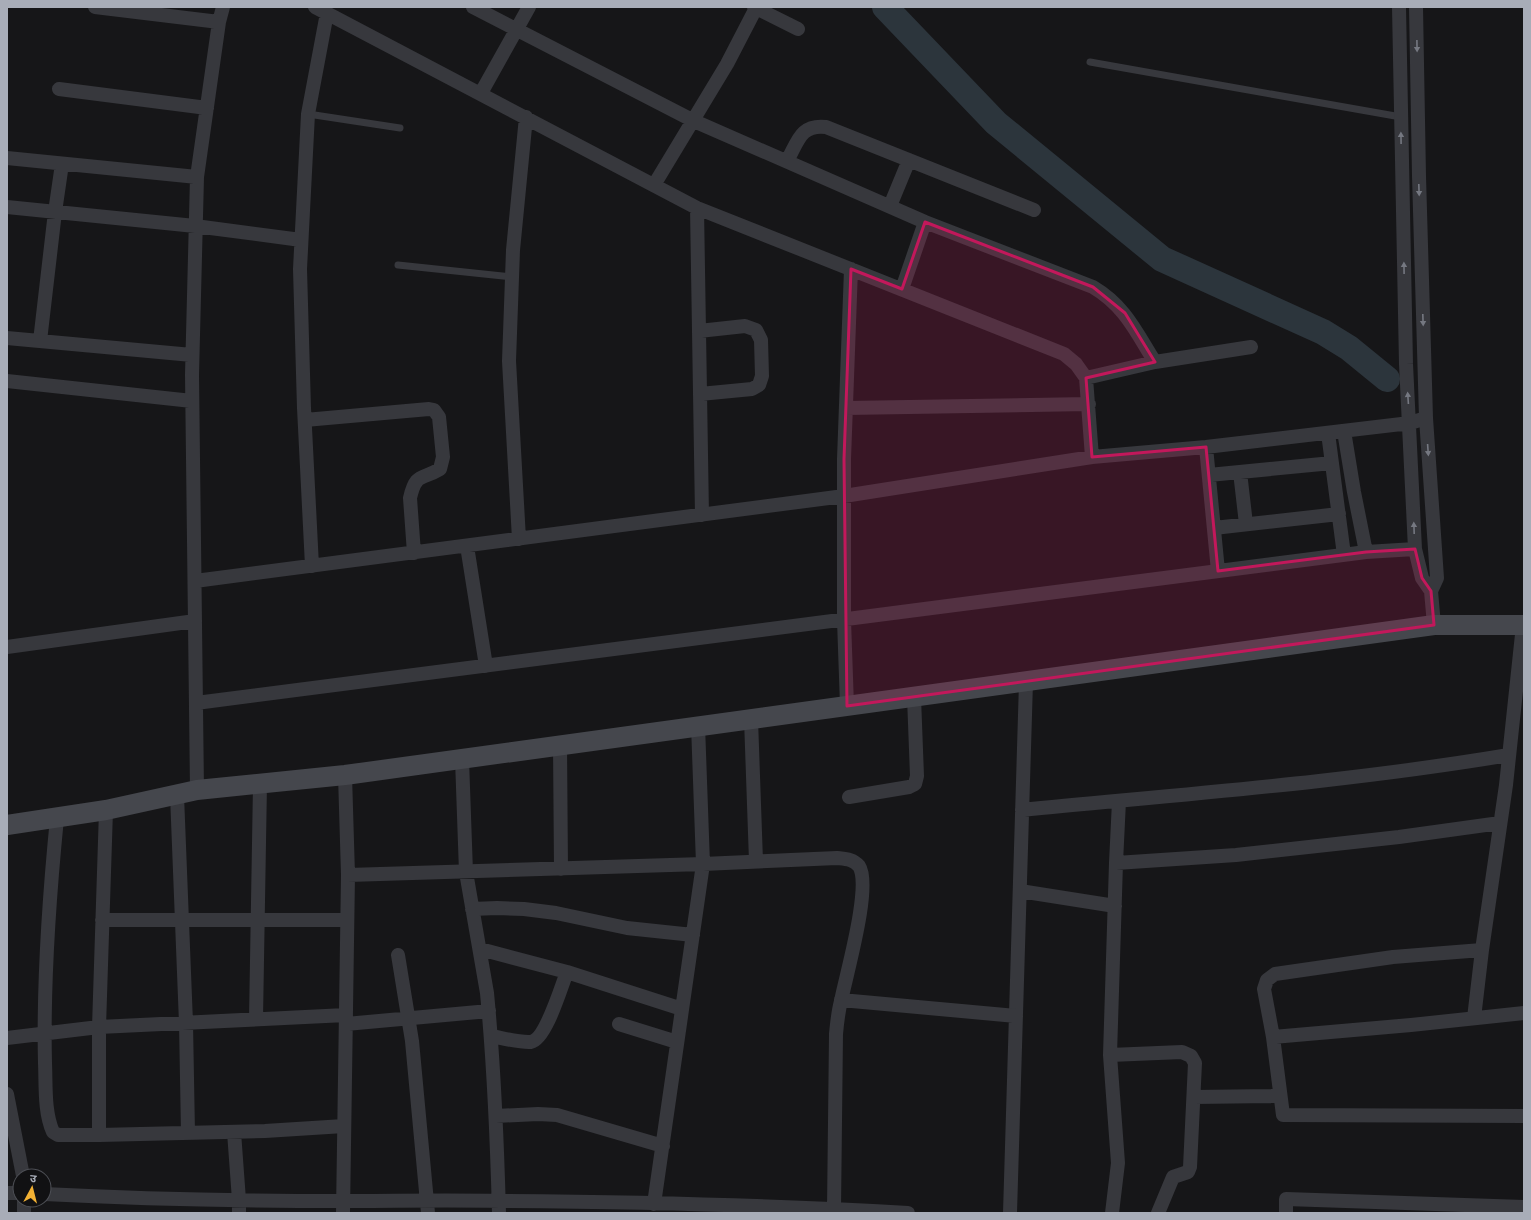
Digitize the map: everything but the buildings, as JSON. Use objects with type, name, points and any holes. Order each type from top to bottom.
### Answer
[{"type":"main road","points":[[7,825],[106,810],[198,790],[345,775],[1434,625],[1523,625]]},
{"type":"street","points":[[95,7],[219,22]]},
{"type":"street","points":[[198,790],[192,401],[196,177],[219,22],[223,7]]},
{"type":"street","points":[[473,7],[694,121],[925,222],[1093,287],[1104,294],[1125,313],[1155,362]]},
{"type":"street","points":[[481,93],[529,7]]},
{"type":"street","points":[[1399,7],[1406,364],[1415,549],[1422,578],[1431,591],[1434,625]]},
{"type":"street","points":[[1416,7],[1426,418],[1437,578],[1431,591]]},
{"type":"street","points":[[654,185],[727,64],[755,8],[798,28]]},
{"type":"street","points":[[312,566],[300,269],[308,114],[321,10],[697,208],[1064,354],[1076,364],[1086,378],[1092,457]]},
{"type":"street","points":[[59,89],[207,108]]},
{"type":"street","points":[[519,539],[509,361],[512,276],[526,117]]},
{"type":"street","points":[[787,161],[803,131],[811,127],[826,127],[1034,210]]},
{"type":"street","points":[[7,158],[196,177]]},
{"type":"street","points":[[890,206],[909,160]]},
{"type":"street","points":[[40,341],[62,164]]},
{"type":"street","points":[[7,207],[195,226],[301,240]]},
{"type":"street","points":[[697,208],[702,515]]},
{"type":"street","points":[[902,289],[925,222]]},
{"type":"street","points":[[847,706],[844,620],[844,496],[851,269]]},
{"type":"street","points":[[699,331],[745,326],[756,330],[761,340],[762,376],[759,385],[752,389],[700,394]]},
{"type":"street","points":[[7,338],[192,355]]},
{"type":"street","points":[[1086,378],[1155,362],[1251,347]]},
{"type":"street","points":[[7,381],[192,401]]},
{"type":"street","points":[[846,408],[1089,404]]},
{"type":"street","points":[[305,420],[429,409],[434,410],[437,413],[439,417],[443,457],[440,469],[425,475],[415,482],[412,490],[410,498],[414,552]]},
{"type":"street","points":[[195,581],[844,496],[1092,457],[1206,447],[1344,431],[1410,423],[1426,418]]},
{"type":"street","points":[[1344,431],[1366,552]]},
{"type":"street","points":[[1328,432],[1344,555]]},
{"type":"street","points":[[1206,447],[1218,571]]},
{"type":"street","points":[[1209,475],[1332,463]]},
{"type":"street","points":[[1240,472],[1246,524]]},
{"type":"street","points":[[1214,528],[1339,514]]},
{"type":"street","points":[[467,546],[486,666]]},
{"type":"street","points":[[196,703],[1366,552],[1415,549]]},
{"type":"street","points":[[7,647],[196,622]]},
{"type":"street","points":[[1474,1018],[1509,755],[1523,625]]},
{"type":"street","points":[[1010,1213],[1026,682]]},
{"type":"street","points":[[849,796],[909,787],[915,784],[917,776],[914,697]]},
{"type":"street","points":[[750,719],[756,861]]},
{"type":"street","points":[[654,1204],[703,864],[698,726]]},
{"type":"street","points":[[560,745],[561,869]]},
{"type":"street","points":[[1022,810],[1387,773],[1509,755]]},
{"type":"street","points":[[462,759],[466,872],[488,993],[496,1116],[499,1207]]},
{"type":"street","points":[[343,1207],[348,875],[345,775]]},
{"type":"street","points":[[256,1019],[260,784]]},
{"type":"street","points":[[177,795],[186,1023],[188,1133]]},
{"type":"street","points":[[1112,1213],[1118,1163],[1110,1055],[1119,801]]},
{"type":"street","points":[[100,1135],[99,1027],[106,810]]},
{"type":"street","points":[[57,818],[48,910],[44,1033],[46,1099],[53,1132],[58,1135],[100,1135],[234,1132],[344,1126]]},
{"type":"street","points":[[1116,863],[1243,854],[1399,837],[1500,823]]},
{"type":"street","points":[[348,875],[561,869],[837,858],[853,860],[859,867],[862,874],[863,888],[852,957],[841,1000],[836,1034],[834,1209]]},
{"type":"street","points":[[1020,891],[1115,906]]},
{"type":"street","points":[[472,909],[524,909],[556,913],[628,928],[693,935]]},
{"type":"street","points":[[102,920],[347,920]]},
{"type":"street","points":[[480,948],[567,972],[682,1009]]},
{"type":"street","points":[[1482,950],[1393,957],[1275,974],[1267,980],[1264,989],[1273,1037],[1283,1115],[1524,1116]]},
{"type":"street","points":[[398,955],[413,1048],[428,1207]]},
{"type":"street","points":[[491,1036],[526,1042],[536,1040],[540,1037],[546,1026],[567,972]]},
{"type":"street","points":[[841,1000],[1016,1016]]},
{"type":"street","points":[[7,1038],[99,1027],[256,1019],[346,1020],[408,1018],[489,1011]]},
{"type":"street","points":[[1273,1037],[1524,1013]]},
{"type":"street","points":[[619,1024],[677,1042]]},
{"type":"street","points":[[1110,1055],[1182,1052],[1191,1056],[1195,1063],[1190,1167],[1188,1172],[1174,1177],[1158,1213]]},
{"type":"street","points":[[7,1094],[21,1168]]},
{"type":"street","points":[[1194,1097],[1280,1096]]},
{"type":"street","points":[[496,1116],[538,1114],[557,1115],[663,1146]]},
{"type":"street","points":[[234,1132],[239,1206]]},
{"type":"street","points":[[52,1194],[134,1198],[239,1206],[499,1207],[654,1204],[718,1209],[834,1209],[865,1212],[908,1213]]},
{"type":"street","points":[[1286,1213],[1286,1199],[1434,1209],[1524,1207]]},
{"type":"lane","points":[[1090,62],[1401,117]]},
{"type":"lane","points":[[308,114],[400,128]]},
{"type":"lane","points":[[398,265],[512,276]]},
{"type":"highlighted area","points":[[925,222],[1093,287],[1125,313],[1155,362],[1086,378],[1092,457],[1206,447],[1218,571],[1366,552],[1415,549],[1422,578],[1431,591],[1434,625],[847,706],[844,459],[851,269],[902,289]]},
{"type":"waterway","points":[[885,7],[996,123],[1162,259],[1323,332],[1349,348],[1387,379]]}]
